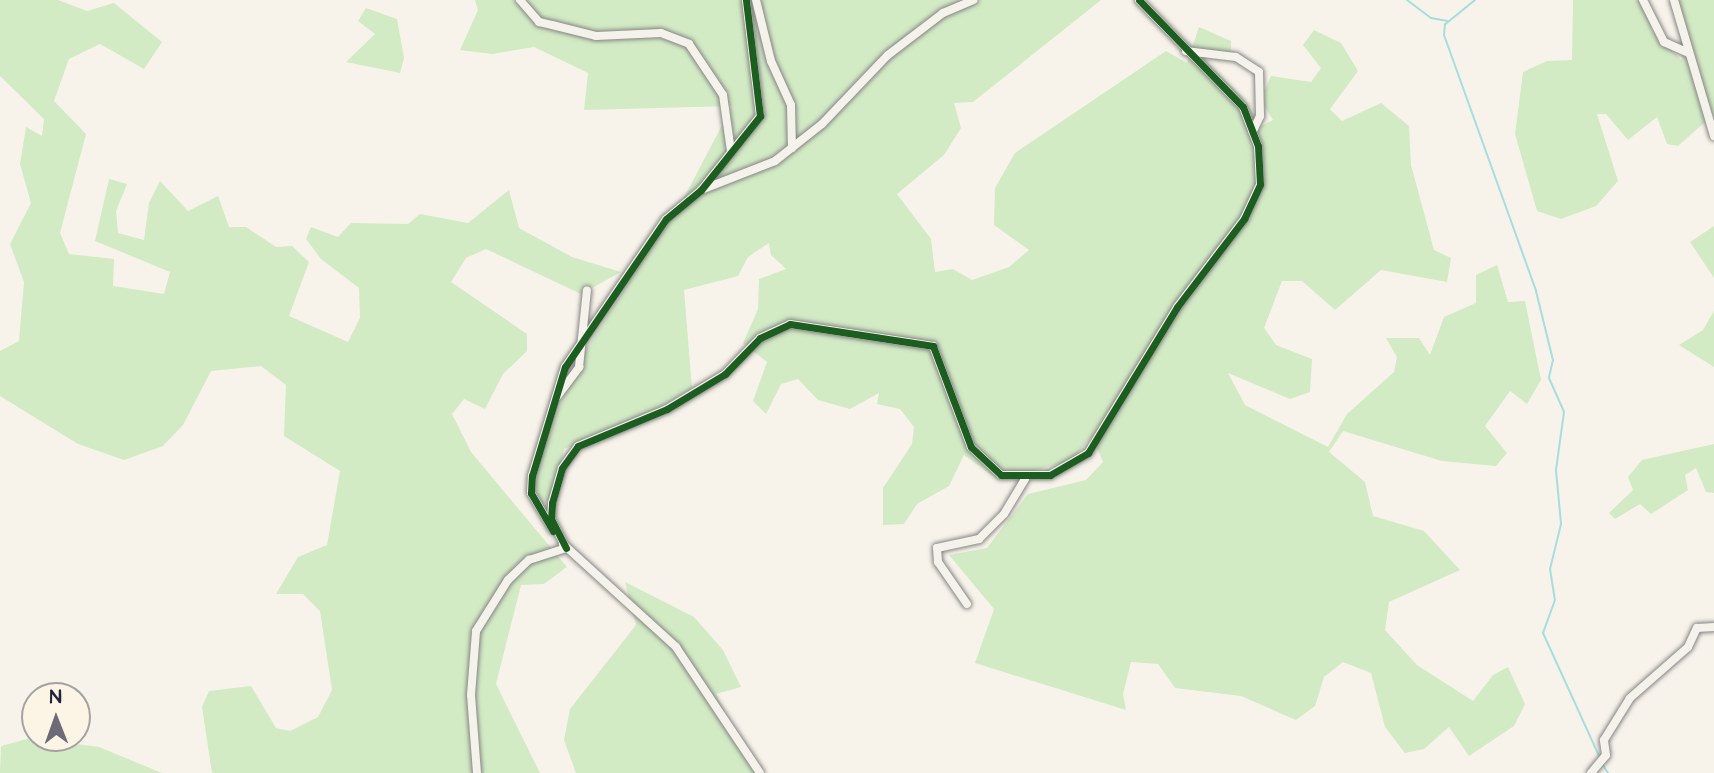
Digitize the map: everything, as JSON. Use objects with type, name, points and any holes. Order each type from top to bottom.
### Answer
[{"type":"street","points":[[520,0],[539,22],[596,36],[661,33],[689,44],[723,95],[731,151]]},
{"type":"street","points":[[746,0],[760,116],[701,190],[666,219],[583,341],[554,400],[531,493],[566,548],[617,587],[676,647],[760,773]]},
{"type":"street","points":[[756,0],[771,61],[791,105],[792,148]]},
{"type":"street","points":[[701,190],[744,176],[792,148],[888,55],[943,13],[973,0]]},
{"type":"street","points":[[566,548],[551,519],[552,503],[562,468],[578,446],[667,409],[725,374],[760,338],[790,324],[933,346],[975,454],[991,470],[1025,479],[1063,470],[1088,453],[1177,307],[1244,219],[1259,184],[1253,131],[1235,95],[1185,51],[1139,0]]},
{"type":"street","points":[[1643,0],[1664,41],[1689,53]]},
{"type":"street","points":[[1674,0],[1714,136]]},
{"type":"street","points":[[1185,51],[1236,57],[1259,72],[1260,116],[1253,131]]},
{"type":"street","points":[[583,341],[587,290]]},
{"type":"street","points":[[967,604],[939,562],[937,548],[979,538],[1004,514],[1025,479]]},
{"type":"street","points":[[477,773],[471,695],[476,631],[508,579],[529,559],[566,548]]},
{"type":"street","points":[[1591,773],[1601,761],[1604,740],[1630,698],[1688,647],[1697,628],[1714,627]]},
{"type":"green space","points":[[0,0],[58,0],[87,11],[114,3],[162,42],[144,69],[100,44],[69,59],[54,101],[86,134],[60,233],[69,254],[114,259],[113,286],[164,294],[170,272],[95,241],[109,179],[127,184],[116,211],[118,233],[144,240],[149,203],[160,181],[188,211],[218,196],[229,227],[246,227],[276,247],[292,246],[309,262],[289,316],[348,342],[360,318],[359,288],[321,259],[306,239],[311,227],[338,237],[351,223],[408,224],[420,214],[468,223],[509,190],[519,228],[572,257],[621,272],[581,294],[486,249],[466,258],[451,282],[527,334],[527,351],[503,374],[485,409],[464,399],[452,414],[471,452],[567,567],[544,584],[521,585],[496,684],[540,773],[212,773],[202,707],[209,691],[251,686],[276,728],[290,731],[318,717],[332,690],[320,611],[303,594],[276,594],[298,557],[327,545],[340,471],[284,436],[286,385],[261,366],[211,371],[183,425],[163,446],[124,460],[78,444],[0,396],[0,351],[19,341],[24,282],[10,244],[31,203],[20,164],[26,127],[42,136],[44,119],[0,76]]},
{"type":"green space","points":[[475,0],[1101,0],[973,102],[954,103],[961,128],[944,155],[897,194],[931,239],[935,272],[953,269],[972,280],[1009,267],[1029,250],[994,225],[995,188],[1015,153],[1166,51],[1187,63],[1199,27],[1231,41],[1231,57],[1202,58],[1242,96],[1261,126],[1273,120],[1260,99],[1271,76],[1311,82],[1321,68],[1303,45],[1314,30],[1341,43],[1358,71],[1330,109],[1342,121],[1381,103],[1409,126],[1411,165],[1434,250],[1451,258],[1447,282],[1381,270],[1335,310],[1302,281],[1282,281],[1264,328],[1276,345],[1312,359],[1310,392],[1290,399],[1228,373],[1245,405],[1328,447],[1347,414],[1394,372],[1397,357],[1386,338],[1419,338],[1430,355],[1444,317],[1476,303],[1476,275],[1497,265],[1508,302],[1525,301],[1541,380],[1527,404],[1510,391],[1485,426],[1507,453],[1496,466],[1442,461],[1343,431],[1329,452],[1365,482],[1373,516],[1424,531],[1460,570],[1389,602],[1385,630],[1417,665],[1473,701],[1493,675],[1508,667],[1525,704],[1514,726],[1469,756],[1449,727],[1424,749],[1405,753],[1385,727],[1371,673],[1343,662],[1324,677],[1315,706],[1296,720],[1241,696],[1175,688],[1158,664],[1131,662],[1123,694],[1126,710],[975,663],[994,609],[949,555],[987,548],[1028,494],[1086,480],[1103,462],[1092,436],[1071,461],[998,480],[964,455],[949,486],[917,504],[904,524],[883,525],[883,488],[912,444],[914,427],[900,409],[877,404],[879,393],[850,409],[818,400],[798,379],[781,384],[766,414],[753,401],[767,362],[743,343],[758,309],[759,279],[786,269],[771,255],[769,243],[748,257],[738,276],[684,290],[692,388],[635,422],[564,449],[555,490],[542,507],[534,480],[572,371],[686,194],[732,106],[584,110],[588,73],[534,47],[492,54],[460,50],[478,10]]},
{"type":"green space","points":[[1573,0],[1642,0],[1653,33],[1682,60],[1676,0],[1714,0],[1714,114],[1678,146],[1667,144],[1657,117],[1628,140],[1606,114],[1597,114],[1618,181],[1596,206],[1561,219],[1537,211],[1515,134],[1523,72],[1547,61],[1572,60]]},
{"type":"green space","points":[[366,8],[397,19],[404,58],[400,73],[346,62],[375,34],[358,21]]},
{"type":"green space","points":[[1714,226],[1714,278],[1690,242]]},
{"type":"green space","points":[[1714,311],[1714,367],[1679,345],[1703,330]]},
{"type":"green space","points":[[1714,444],[1714,493],[1706,492],[1696,468],[1685,475],[1688,490],[1651,514],[1640,504],[1615,519],[1609,513],[1633,490],[1628,477],[1642,460]]},
{"type":"green space","points":[[625,582],[694,617],[723,650],[741,687],[716,694],[755,773],[576,773],[564,740],[570,709],[636,625]]},
{"type":"green space","points":[[21,741],[21,752],[91,752],[91,746],[99,747],[162,773],[0,773],[1,746]]},
{"type":"waterway","points":[[1407,0],[1431,18],[1448,21]]},
{"type":"waterway","points":[[1475,0],[1445,24],[1444,35],[1536,291],[1553,360],[1549,378],[1564,412],[1556,470],[1561,524],[1550,569],[1555,600],[1543,633],[1600,758]]},
{"type":"waterway","points":[[1602,764],[1608,773]]},
{"type":"cycle path","points":[[553,531],[531,493],[532,476],[565,367],[666,219],[701,190],[760,116],[746,0]]},
{"type":"cycle path","points":[[566,548],[551,519],[552,503],[562,468],[578,446],[667,409],[725,374],[760,338],[790,324],[933,346],[971,447],[1001,475],[1050,475],[1088,453],[1177,307],[1244,219],[1260,184],[1258,146],[1243,107],[1139,0]]}]
